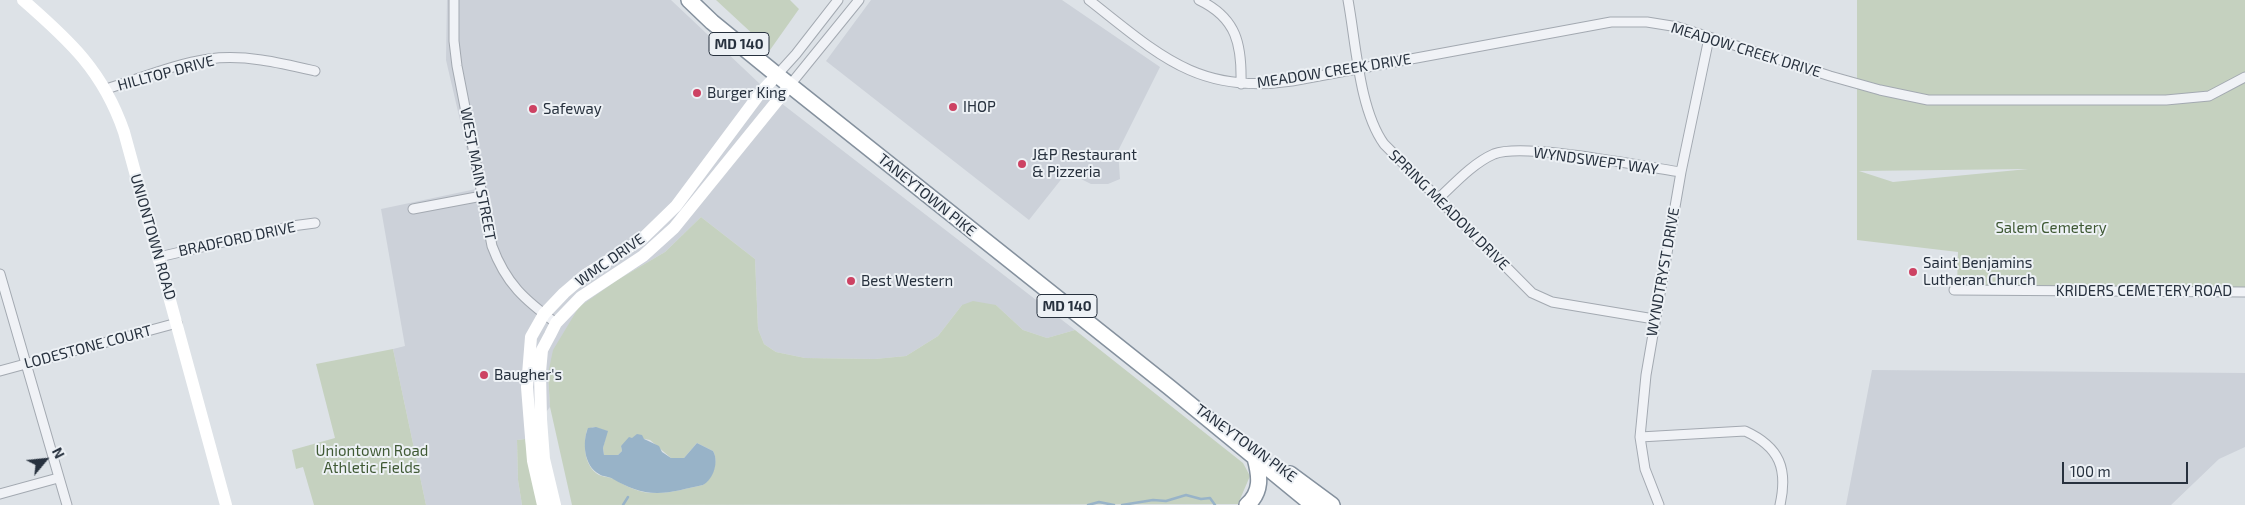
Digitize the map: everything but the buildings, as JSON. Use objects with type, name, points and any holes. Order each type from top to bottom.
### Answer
[{"type":"highway","name":"TANEYTOWN PIKE","points":[[689,0],[712,22],[777,75],[1316,503]]},
{"type":"highway","name":"TANEYTOWN PIKE","points":[[1169,387],[1255,458],[1316,503]]},
{"type":"highway","points":[[1247,505],[1255,496],[1258,488],[1259,474],[1255,458]]},
{"type":"main road","name":"UNIONTOWN ROAD","points":[[23,0],[84,58],[106,90],[124,132],[226,505]]},
{"type":"main road","name":"WMC DRIVE","points":[[543,505],[533,461],[527,387],[531,337],[544,314],[585,275],[641,240],[661,222],[676,206],[761,92],[777,75]]},
{"type":"main road","name":"WMC DRIVE","points":[[555,505],[544,459],[540,372],[542,350],[556,323],[581,297],[643,256],[674,228],[790,85]]},
{"type":"street","name":"WEST MAIN STREET","points":[[454,0],[454,41],[457,66],[492,246],[512,284],[526,301],[556,323]]},
{"type":"street","points":[[777,75],[838,0]]},
{"type":"street","points":[[790,85],[859,0]]},
{"type":"street","name":"MEADOW CREEK DRIVE","points":[[1089,0],[1179,66],[1212,79],[1241,84],[1275,83],[1611,22],[1647,22],[1678,27],[1830,76],[1880,90],[1928,100],[2166,100],[2209,96],[2245,77]]},
{"type":"street","points":[[1199,0],[1220,14],[1235,33],[1241,55],[1241,84]]},
{"type":"street","name":"SPRING MEADOW DRIVE","points":[[1348,0],[1368,113],[1375,131],[1384,144],[1437,200],[1532,293],[1552,302],[1654,319]]},
{"type":"street","name":"WYNDTRYST DRIVE","points":[[1659,505],[1645,469],[1640,437],[1646,375],[1654,319],[1681,172],[1708,38]]},
{"type":"street","name":"HILLTOP DRIVE","points":[[106,90],[198,61],[215,59],[286,63],[315,70]]},
{"type":"street","name":"WYNDSWEPT WAY","points":[[1437,200],[1464,174],[1495,154],[1502,153],[1544,152],[1681,172]]},
{"type":"street","points":[[414,209],[482,196]]},
{"type":"street","name":"BRADFORD DRIVE","points":[[159,257],[292,226],[315,223]]},
{"type":"street","points":[[0,274],[67,505]]},
{"type":"street","name":"KRIDERS CEMETERY ROAD","points":[[1954,290],[2245,292]]},
{"type":"street","name":"LODESTONE COURT","points":[[0,371],[177,323]]},
{"type":"street","points":[[1640,437],[1745,431],[1758,437],[1769,446],[1779,459],[1783,472],[1783,490],[1780,505]]},
{"type":"street","points":[[0,494],[58,478]]},
{"type":"shaded area","points":[[447,0],[671,0],[760,84],[759,86],[1075,330],[1047,338],[1023,330],[996,305],[962,305],[938,336],[906,356],[875,359],[805,358],[776,352],[764,344],[758,329],[755,259],[701,217],[665,252],[619,279],[548,374],[550,407],[525,439],[517,440],[518,480],[522,505],[426,505],[393,349],[405,346],[381,209],[476,189],[446,60]]},
{"type":"shaded area","points":[[871,0],[1062,0],[1160,67],[1118,151],[1120,179],[1108,184],[1091,184],[1067,172],[1029,220],[826,61]]},
{"type":"shaded area","points":[[1872,370],[2245,373],[2245,447],[2219,459],[2171,505],[1846,505]]},
{"type":"green space","points":[[716,0],[790,0],[799,9],[770,50]]},
{"type":"green space","name":"Salem Cemetery","points":[[1857,0],[2245,0],[2245,288],[1957,288],[1958,252],[1857,240]],"holes":[[[2028,169],[1893,182],[1859,171]]]},
{"type":"green space","points":[[701,217],[755,259],[758,329],[764,344],[776,352],[805,358],[875,359],[906,356],[938,336],[962,305],[973,301],[996,305],[1023,330],[1047,338],[1075,330],[1243,463],[1250,476],[1238,504],[572,505],[550,407],[548,374],[553,350],[579,307],[619,279],[665,252]],"holes":[[[593,427],[607,431],[603,448],[604,455],[618,455],[622,451],[621,446],[634,437],[650,440],[671,458],[684,458],[697,443],[713,451],[715,455],[714,469],[710,478],[703,485],[663,493],[651,493],[634,489],[614,479],[599,475],[590,467],[585,448],[587,430]]]},
{"type":"green space","name":"Uniontown Road Athletic Fields","points":[[393,349],[426,505],[314,505],[303,467],[296,469],[292,450],[335,438],[316,364]]},
{"type":"green space","points":[[525,439],[538,505],[522,505],[518,480],[517,440]]},
{"type":"water","points":[[596,427],[608,431],[603,448],[604,455],[618,455],[622,451],[621,446],[629,437],[632,438],[637,434],[642,435],[644,439],[659,446],[662,452],[671,458],[684,458],[697,443],[713,451],[716,460],[713,474],[703,485],[668,492],[651,493],[629,487],[601,475],[594,470],[587,460],[586,434],[588,428]]},
{"type":"waterway","points":[[1122,505],[1153,500],[1166,501],[1186,495],[1201,499],[1210,498],[1215,505]]},
{"type":"waterway","points":[[623,505],[628,497]]},
{"type":"waterway","points":[[1088,505],[1099,502],[1114,505]]},
{"type":"place","name":"Burger King","points":[[697,93]]},
{"type":"place","name":"IHOP","points":[[953,107]]},
{"type":"place","name":"Safeway","points":[[533,109]]},
{"type":"place","name":"J&P Restaurant & Pizzeria","points":[[1022,164]]},
{"type":"place","name":"Saint Benjamins Lutheran Church","points":[[1913,272]]},
{"type":"place","name":"Best Western","points":[[851,281]]},
{"type":"place","name":"Baugher's","points":[[484,375]]}]
